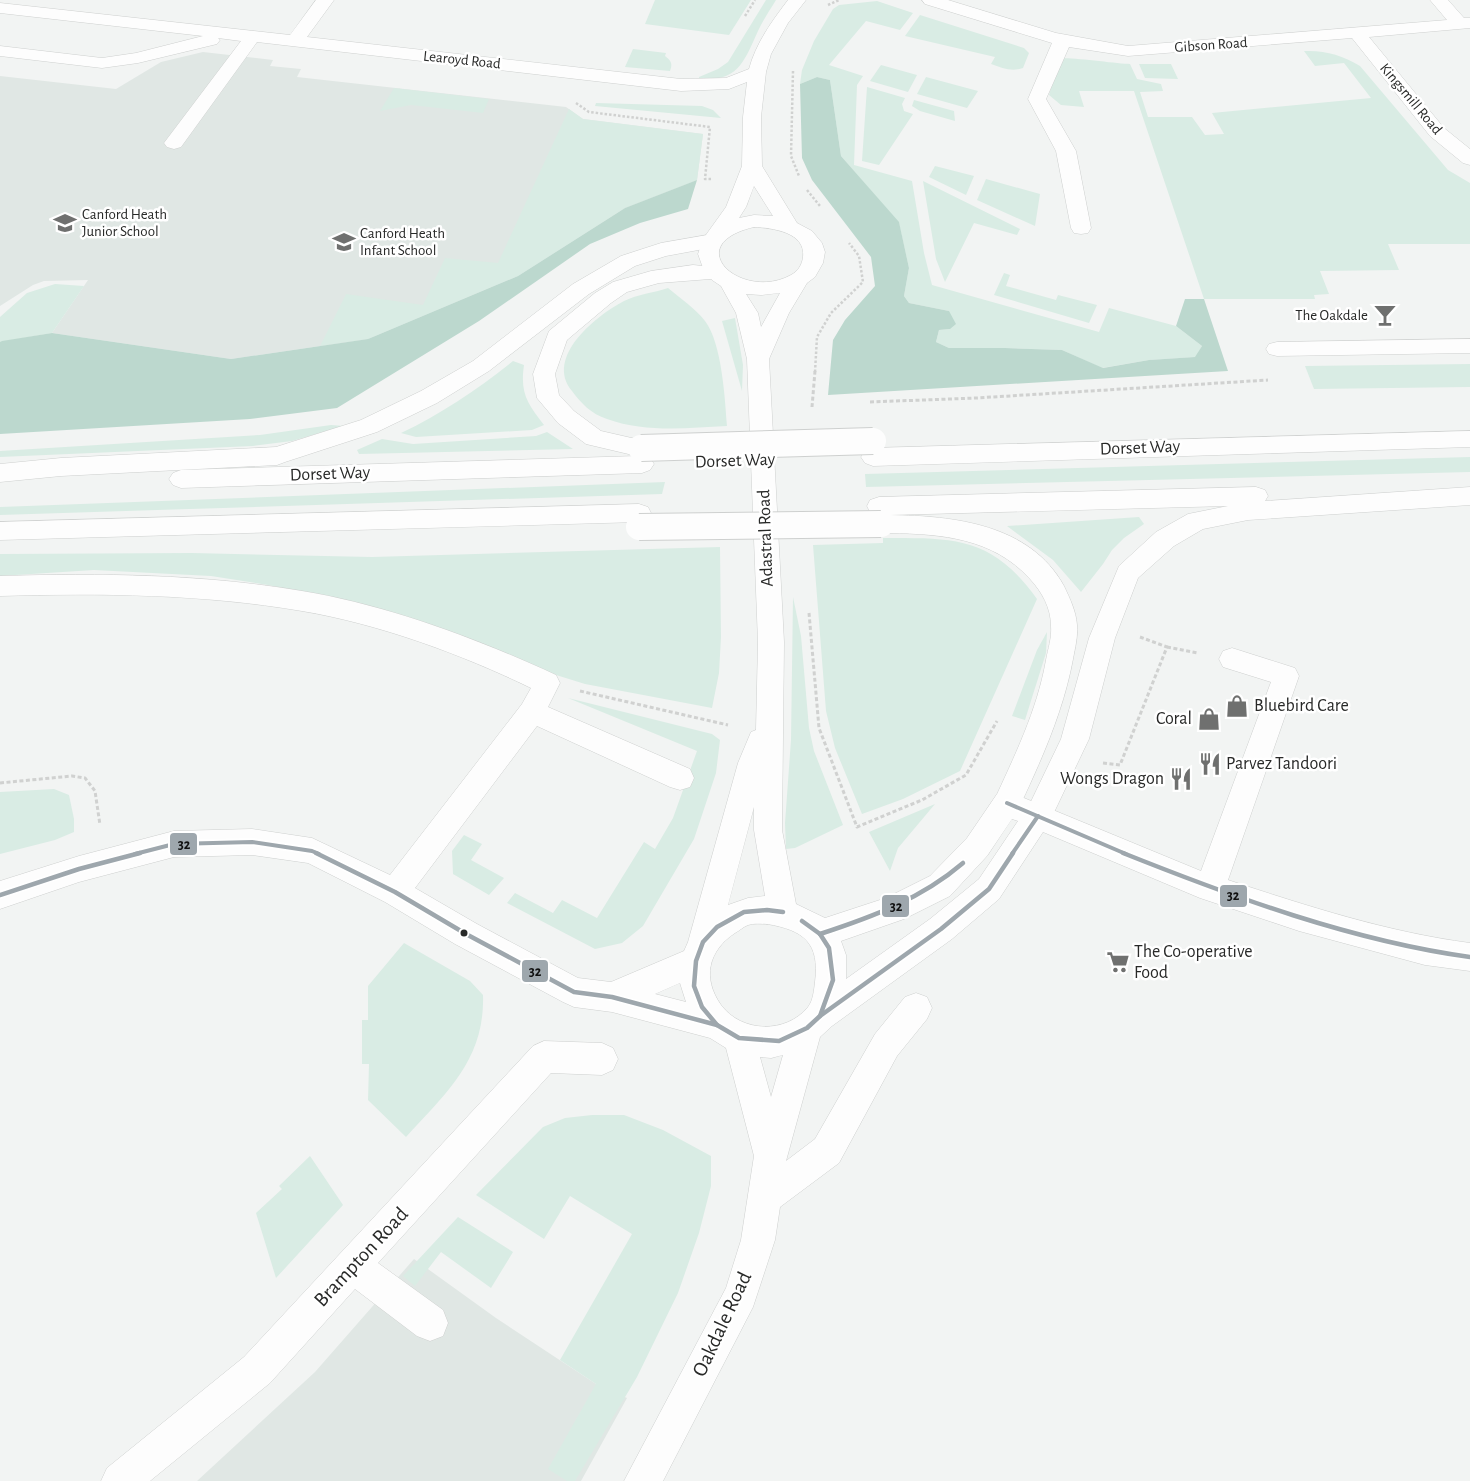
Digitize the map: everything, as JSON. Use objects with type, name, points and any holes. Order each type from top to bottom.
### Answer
[{"type":"main road","points":[[295,41],[325,0]]},
{"type":"main road","name":"Adastral Road","points":[[783,912],[768,830],[771,642],[758,359],[747,313],[722,277],[708,261],[709,246],[736,208],[752,166],[752,116],[757,72],[762,54],[780,22],[797,0]]},
{"type":"main road","name":"Gibson Road","points":[[931,0],[961,4],[1037,33],[1092,48],[1128,51],[1465,23]]},
{"type":"main road","points":[[1439,0],[1465,23]]},
{"type":"main road","name":"Learoyd Road","points":[[0,8],[681,85],[729,83],[757,72]]},
{"type":"main road","name":"Kingsmill Road","points":[[1358,33],[1438,132],[1470,159]]},
{"type":"main road","points":[[174,143],[248,36]]},
{"type":"main road","name":"Learoyd Road","points":[[0,51],[102,63],[138,58],[188,44],[248,36]]},
{"type":"main road","points":[[1063,39],[1037,99],[1066,151],[1081,228]]},
{"type":"main road","name":"Learoyd Road","points":[[681,85],[730,101],[752,116]]},
{"type":"main road","name":"Adastral Road","points":[[752,166],[789,226]]},
{"type":"main road","name":"Adastral Road","points":[[716,238],[729,227],[754,221],[770,221],[789,226],[807,238],[814,251],[812,265],[800,278],[778,313],[758,359]]},
{"type":"main road","points":[[0,473],[71,466],[277,456],[369,426],[429,397],[481,366],[581,289],[620,265],[661,250],[716,238]]},
{"type":"main road","points":[[641,456],[594,438],[566,417],[548,398],[544,374],[557,336],[620,287],[658,276],[693,272],[722,277],[746,287],[765,289],[782,286],[800,278]]},
{"type":"main road","points":[[1277,349],[1470,346]]},
{"type":"main road","name":"Dorset Way","points":[[0,486],[641,456],[873,449],[1470,438]]},
{"type":"main road","points":[[0,532],[880,515],[1470,490]]},
{"type":"main road","points":[[0,895],[174,844],[252,842],[312,851],[395,892],[466,934],[574,992],[612,997],[728,1032],[778,1042],[814,1022],[941,929],[989,889],[1038,816],[1075,739],[1102,638],[1128,573],[1165,540],[1197,521],[1248,511],[1470,496]]},
{"type":"main road","points":[[820,934],[893,910],[940,886],[977,847],[1007,803],[1042,726],[1056,676],[1064,635],[1063,614],[1052,589],[1035,566],[1011,547],[988,536],[964,529],[880,515]]},
{"type":"main road","points":[[0,586],[84,582],[180,586],[304,602],[358,614],[418,631],[547,683],[532,712],[395,892]]},
{"type":"main road","points":[[1210,888],[1286,676],[1232,660]]},
{"type":"main road","points":[[532,712],[680,778]]},
{"type":"main road","name":"Adastral Road","points":[[699,951],[752,763],[769,718]]},
{"type":"main road","points":[[1007,803],[1101,844],[1210,888],[1299,917],[1425,951],[1470,957]]},
{"type":"main road","points":[[612,997],[699,951],[717,926],[744,912],[767,910],[783,912],[802,921],[820,934],[829,948],[833,980],[814,1022]]},
{"type":"main road","points":[[699,951],[694,986],[702,1007],[728,1032]]},
{"type":"main road","points":[[764,1198],[826,1151],[886,1045],[916,1008]]},
{"type":"main road","name":"Oakdale Road","points":[[643,1481],[740,1294],[758,1240],[770,1157],[814,1022]]},
{"type":"main road","name":"Oakdale Road","points":[[728,1032],[770,1157]]},
{"type":"main road","name":"Brampton Road","points":[[120,1481],[257,1370],[544,1057],[602,1059]]},
{"type":"main road","points":[[353,1266],[430,1323]]},
{"type":"path","points":[[742,23],[756,0]]},
{"type":"path","points":[[826,6],[839,0]]},
{"type":"path","points":[[793,68],[791,156],[801,182]]},
{"type":"path","points":[[705,170],[710,127]]},
{"type":"path","points":[[807,189],[824,211]]},
{"type":"path","points":[[811,414],[817,337],[831,313],[863,282],[859,256],[847,241]]},
{"type":"path","points":[[870,402],[976,398],[1276,379]]},
{"type":"path","points":[[812,404],[822,404]]},
{"type":"path","points":[[808,605],[819,728],[857,826],[922,800],[966,775],[997,721]]},
{"type":"path","points":[[1098,763],[1120,765],[1167,647],[1140,637],[1138,630]]},
{"type":"path","points":[[547,683],[731,725]]},
{"type":"path","points":[[0,783],[72,776],[85,778],[95,791],[104,863]]},
{"type":"shaded area","points":[[655,0],[751,0],[729,35],[645,24]]},
{"type":"shaded area","points":[[766,0],[776,0],[762,23],[744,60],[732,73],[723,77],[699,79],[699,77],[718,69],[728,62]]},
{"type":"shaded area","points":[[877,1],[913,13],[900,30],[866,21],[829,65],[863,76],[857,85],[854,165],[912,181],[924,253],[932,285],[1099,332],[1109,308],[1176,326],[1202,346],[1196,357],[1149,360],[1102,368],[1062,350],[949,348],[936,342],[939,330],[950,329],[949,311],[909,303],[904,296],[909,268],[899,223],[841,156],[830,80],[817,77],[800,84],[802,70],[814,41],[833,9],[839,5]]},
{"type":"shaded area","points":[[920,15],[1024,48],[1029,53],[1023,68],[1011,70],[1003,68],[991,64],[995,57],[905,36]]},
{"type":"shaded area","points":[[633,49],[666,53],[665,56],[671,64],[670,71],[625,67]]},
{"type":"shaded area","points":[[1304,51],[1319,51],[1333,54],[1360,66],[1448,170],[1470,183],[1470,244],[1388,244],[1399,270],[1320,271],[1329,294],[1314,295],[1315,299],[1204,299],[1134,91],[1079,91],[1084,107],[1061,105],[1049,95],[1059,59],[1130,64],[1137,79],[1161,84],[1163,91],[1140,92],[1148,117],[1192,117],[1205,135],[1224,134],[1212,113],[1371,98],[1344,63],[1315,66]]},
{"type":"shaded area","name":"Canford Heath Infant School","points":[[203,52],[273,60],[270,66],[301,69],[297,77],[566,107],[583,119],[703,134],[697,180],[625,208],[368,339],[231,359],[52,333],[88,280],[44,281],[33,285],[0,306],[0,76],[116,89],[161,62]]},
{"type":"shaded area","points":[[1139,64],[1171,64],[1178,79],[1145,78]]},
{"type":"shaded area","points":[[881,65],[917,75],[908,92],[870,81]]},
{"type":"shaded area","points":[[926,77],[978,91],[967,108],[917,94]]},
{"type":"shaded area","points":[[867,87],[905,98],[902,104],[904,111],[913,114],[879,165],[862,161]]},
{"type":"shaded area","points":[[394,88],[489,99],[483,113],[411,105],[380,111]]},
{"type":"shaded area","points":[[914,100],[954,111],[955,121],[920,111],[912,106]]},
{"type":"shaded area","points":[[596,103],[702,106],[713,110],[721,118],[595,106]]},
{"type":"shaded area","points":[[569,109],[583,119],[703,134],[697,180],[625,208],[518,276],[368,339],[320,346],[346,294],[423,305],[445,258],[498,263]]},
{"type":"shaded area","points":[[935,166],[974,176],[966,195],[929,177]]},
{"type":"shaded area","points":[[986,179],[1040,194],[1035,226],[977,200]]},
{"type":"shaded area","points":[[923,181],[1020,229],[1017,235],[974,223],[945,282],[936,259]]},
{"type":"shaded area","points":[[1004,273],[1010,275],[1006,286],[1056,300],[1058,295],[1097,305],[1089,323],[994,295]]},
{"type":"shaded area","points":[[55,284],[84,286],[52,333],[0,342],[0,317],[27,293]]},
{"type":"shaded area","points":[[668,288],[697,312],[711,331],[722,372],[727,426],[652,428],[601,417],[579,400],[565,378],[565,365],[569,351],[577,338],[588,327],[613,307],[624,301]]},
{"type":"shaded area","points":[[735,318],[743,365],[742,391],[722,321]]},
{"type":"shaded area","points":[[513,361],[524,365],[523,383],[526,397],[544,425],[532,430],[416,437],[401,433],[459,400]]},
{"type":"shaded area","points":[[1470,364],[1470,387],[1314,389],[1305,366]]},
{"type":"shaded area","points":[[331,425],[344,426],[292,441],[253,446],[0,457],[0,451],[260,435]]},
{"type":"shaded area","points":[[547,432],[573,449],[359,454],[357,450],[382,439],[413,444],[536,436]]},
{"type":"shaded area","points":[[1470,457],[1470,472],[866,487],[865,474]]},
{"type":"shaded area","points":[[665,482],[662,494],[0,515],[0,507]]},
{"type":"shaded area","points":[[1139,517],[1144,524],[1124,538],[1112,550],[1081,592],[1053,560],[1007,526]]},
{"type":"shaded area","points":[[883,538],[931,539],[970,545],[987,552],[1004,563],[1020,578],[1037,599],[960,771],[903,799],[862,814],[835,748],[826,711],[813,545],[883,543]]},
{"type":"shaded area","points":[[720,547],[721,637],[719,673],[712,708],[585,684],[511,661],[424,622],[361,604],[268,585],[211,576],[94,570],[0,576],[0,554],[192,553],[372,557]]},
{"type":"shaded area","points":[[793,597],[801,636],[809,728],[814,751],[843,825],[795,848],[786,849],[785,823],[791,740]]},
{"type":"shaded area","points":[[1047,632],[1046,653],[1025,720],[1012,716],[1037,650]]},
{"type":"shaded area","points":[[568,698],[712,734],[720,740],[716,773],[694,839],[643,926],[622,943],[595,949],[507,903],[515,893],[553,913],[562,900],[597,918],[644,842],[655,849],[673,818],[697,751]]},
{"type":"shaded area","points":[[54,789],[69,795],[74,819],[74,832],[55,840],[0,854],[0,792]]},
{"type":"shaded area","points":[[935,804],[898,848],[890,871],[869,832]]},
{"type":"shaded area","points":[[464,835],[482,844],[471,860],[504,878],[489,895],[453,874],[452,851]]},
{"type":"shaded area","points":[[404,943],[470,981],[483,995],[482,1018],[470,1057],[448,1090],[406,1137],[368,1100],[369,1064],[362,1064],[362,1020],[368,1020],[368,986]]},
{"type":"shaded area","points":[[592,1115],[624,1115],[663,1130],[711,1156],[711,1186],[699,1233],[678,1293],[637,1377],[575,1481],[567,1481],[548,1469],[596,1384],[560,1360],[632,1234],[570,1196],[544,1239],[476,1195],[543,1127],[565,1118]]},
{"type":"shaded area","points":[[310,1156],[343,1205],[276,1278],[256,1213],[282,1189],[279,1186]]},
{"type":"shaded area","points":[[458,1217],[513,1252],[491,1288],[441,1252],[415,1286],[403,1276]]},
{"type":"shaded area","points":[[414,1259],[496,1318],[596,1384],[627,1398],[581,1481],[197,1481],[315,1372]]},
{"type":"green space","points":[[817,77],[830,80],[841,156],[899,222],[909,268],[904,296],[909,303],[949,311],[956,324],[950,329],[939,330],[936,342],[949,348],[1062,350],[1103,368],[1149,360],[1195,357],[1202,346],[1176,326],[1185,299],[1204,299],[1228,371],[828,395],[833,340],[845,320],[875,286],[871,257],[812,180],[802,158],[800,84]]},
{"type":"green space","points":[[697,180],[688,209],[640,223],[590,244],[479,321],[337,408],[250,419],[0,434],[0,342],[2,341],[52,333],[231,359],[368,339],[518,276],[625,208]]},
{"type":"transit line","name":"32","points":[[1007,803],[1101,844],[1210,888],[1299,917],[1425,951],[1470,957]]},
{"type":"transit line","name":"32","points":[[820,1016],[941,929],[989,889],[1038,816]]},
{"type":"transit line","name":"32","points":[[0,895],[79,869],[174,844],[252,842],[312,851],[395,892],[466,934],[574,992],[612,997],[717,1025]]},
{"type":"transit line","name":"32","points":[[820,934],[859,921],[913,898],[931,888],[963,863]]},
{"type":"transit line","name":"32","points":[[783,912],[767,910],[744,912],[717,927],[703,942],[696,961],[694,986],[702,1007],[717,1025],[739,1038],[779,1041],[807,1028],[820,1016],[833,980],[829,948],[820,934],[802,921]]},
{"type":"place","name":"Canford Heath Junior School","points":[[65,223]]},
{"type":"place","name":"Canford Heath Infant School","points":[[344,242]]},
{"type":"place","name":"The Oakdale","points":[[1385,315]]},
{"type":"place","name":"Bluebird Care","points":[[1237,706]]},
{"type":"place","name":"Coral","points":[[1209,719]]},
{"type":"place","name":"Parvez Tandoori","points":[[1210,764]]},
{"type":"place","name":"Wongs Dragon","points":[[1181,779]]},
{"type":"place","name":"The Co-operative Food","points":[[1118,962]]}]
